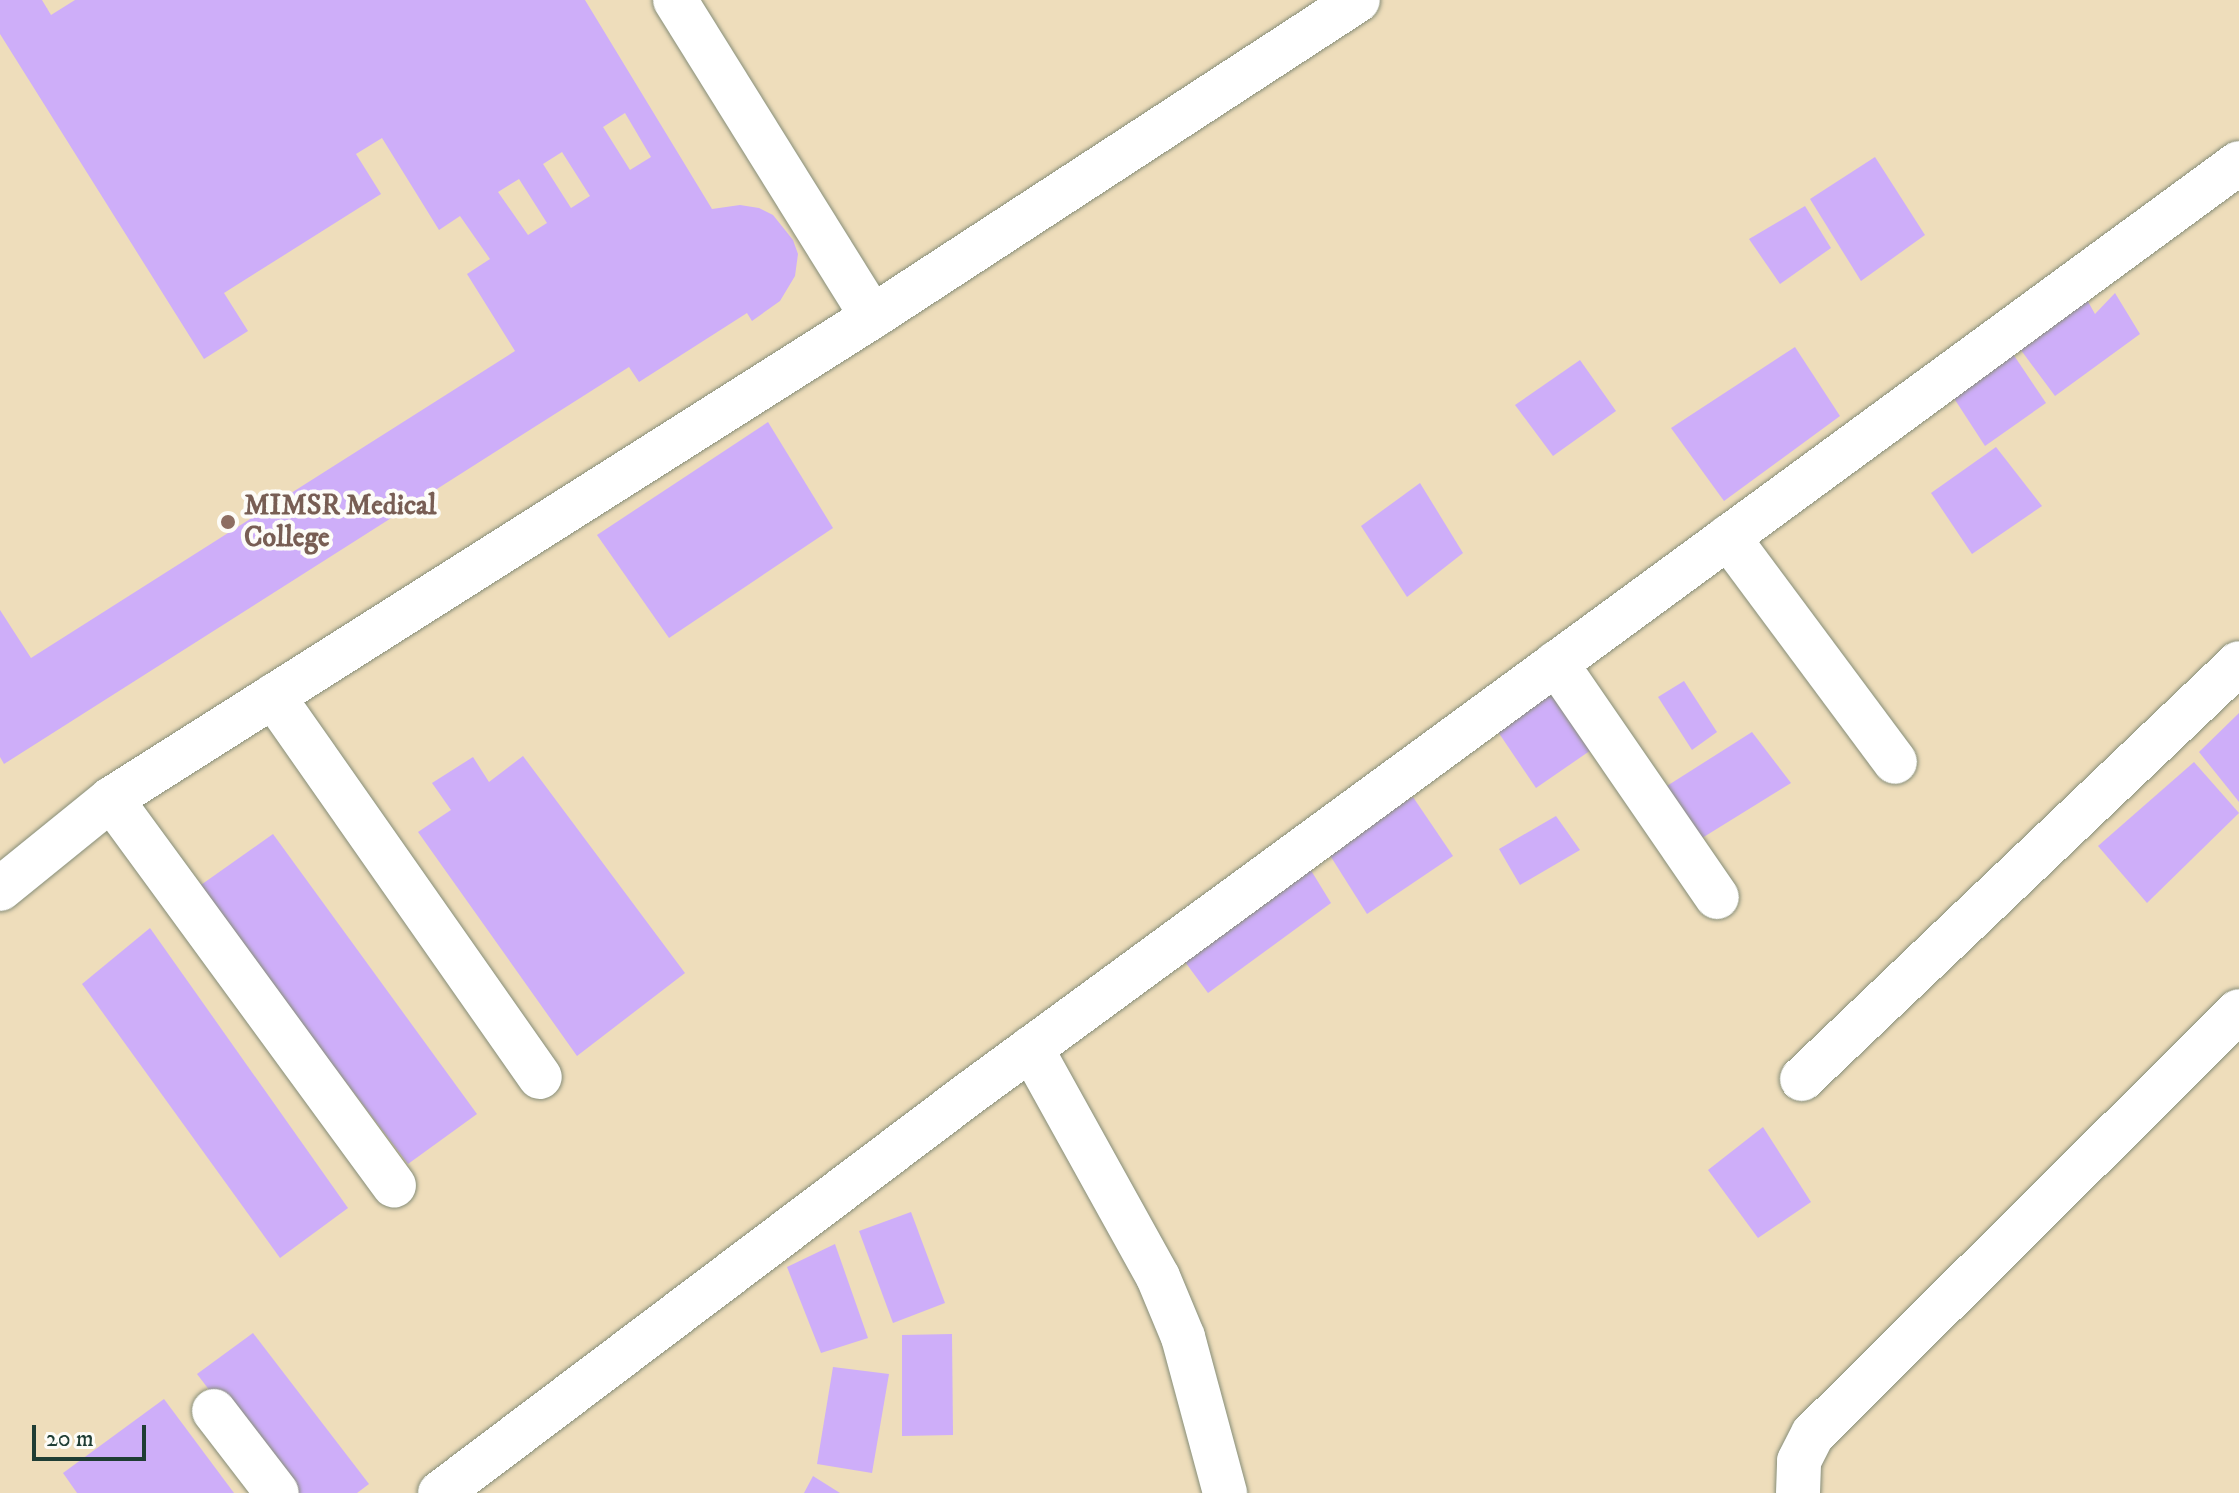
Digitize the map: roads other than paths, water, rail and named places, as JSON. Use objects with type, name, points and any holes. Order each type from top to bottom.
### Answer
[{"type":"street","points":[[675,0],[872,317]]},
{"type":"street","points":[[0,889],[111,799],[872,317],[1358,0]]},
{"type":"street","points":[[440,1493],[1031,1048],[2239,163]]},
{"type":"street","points":[[1728,537],[1895,762]]},
{"type":"street","points":[[1556,663],[1717,897]]},
{"type":"street","points":[[1802,1079],[2239,663]]},
{"type":"street","points":[[273,696],[540,1077]]},
{"type":"street","points":[[111,799],[394,1185]]},
{"type":"street","points":[[1798,1493],[1799,1461],[1813,1434],[2239,1011]]},
{"type":"street","points":[[1031,1048],[1158,1277],[1183,1337],[1225,1493]]},
{"type":"street","points":[[214,1411],[277,1493]]},
{"type":"place","name":"MIMSR Medical College","points":[[228,522]]}]
